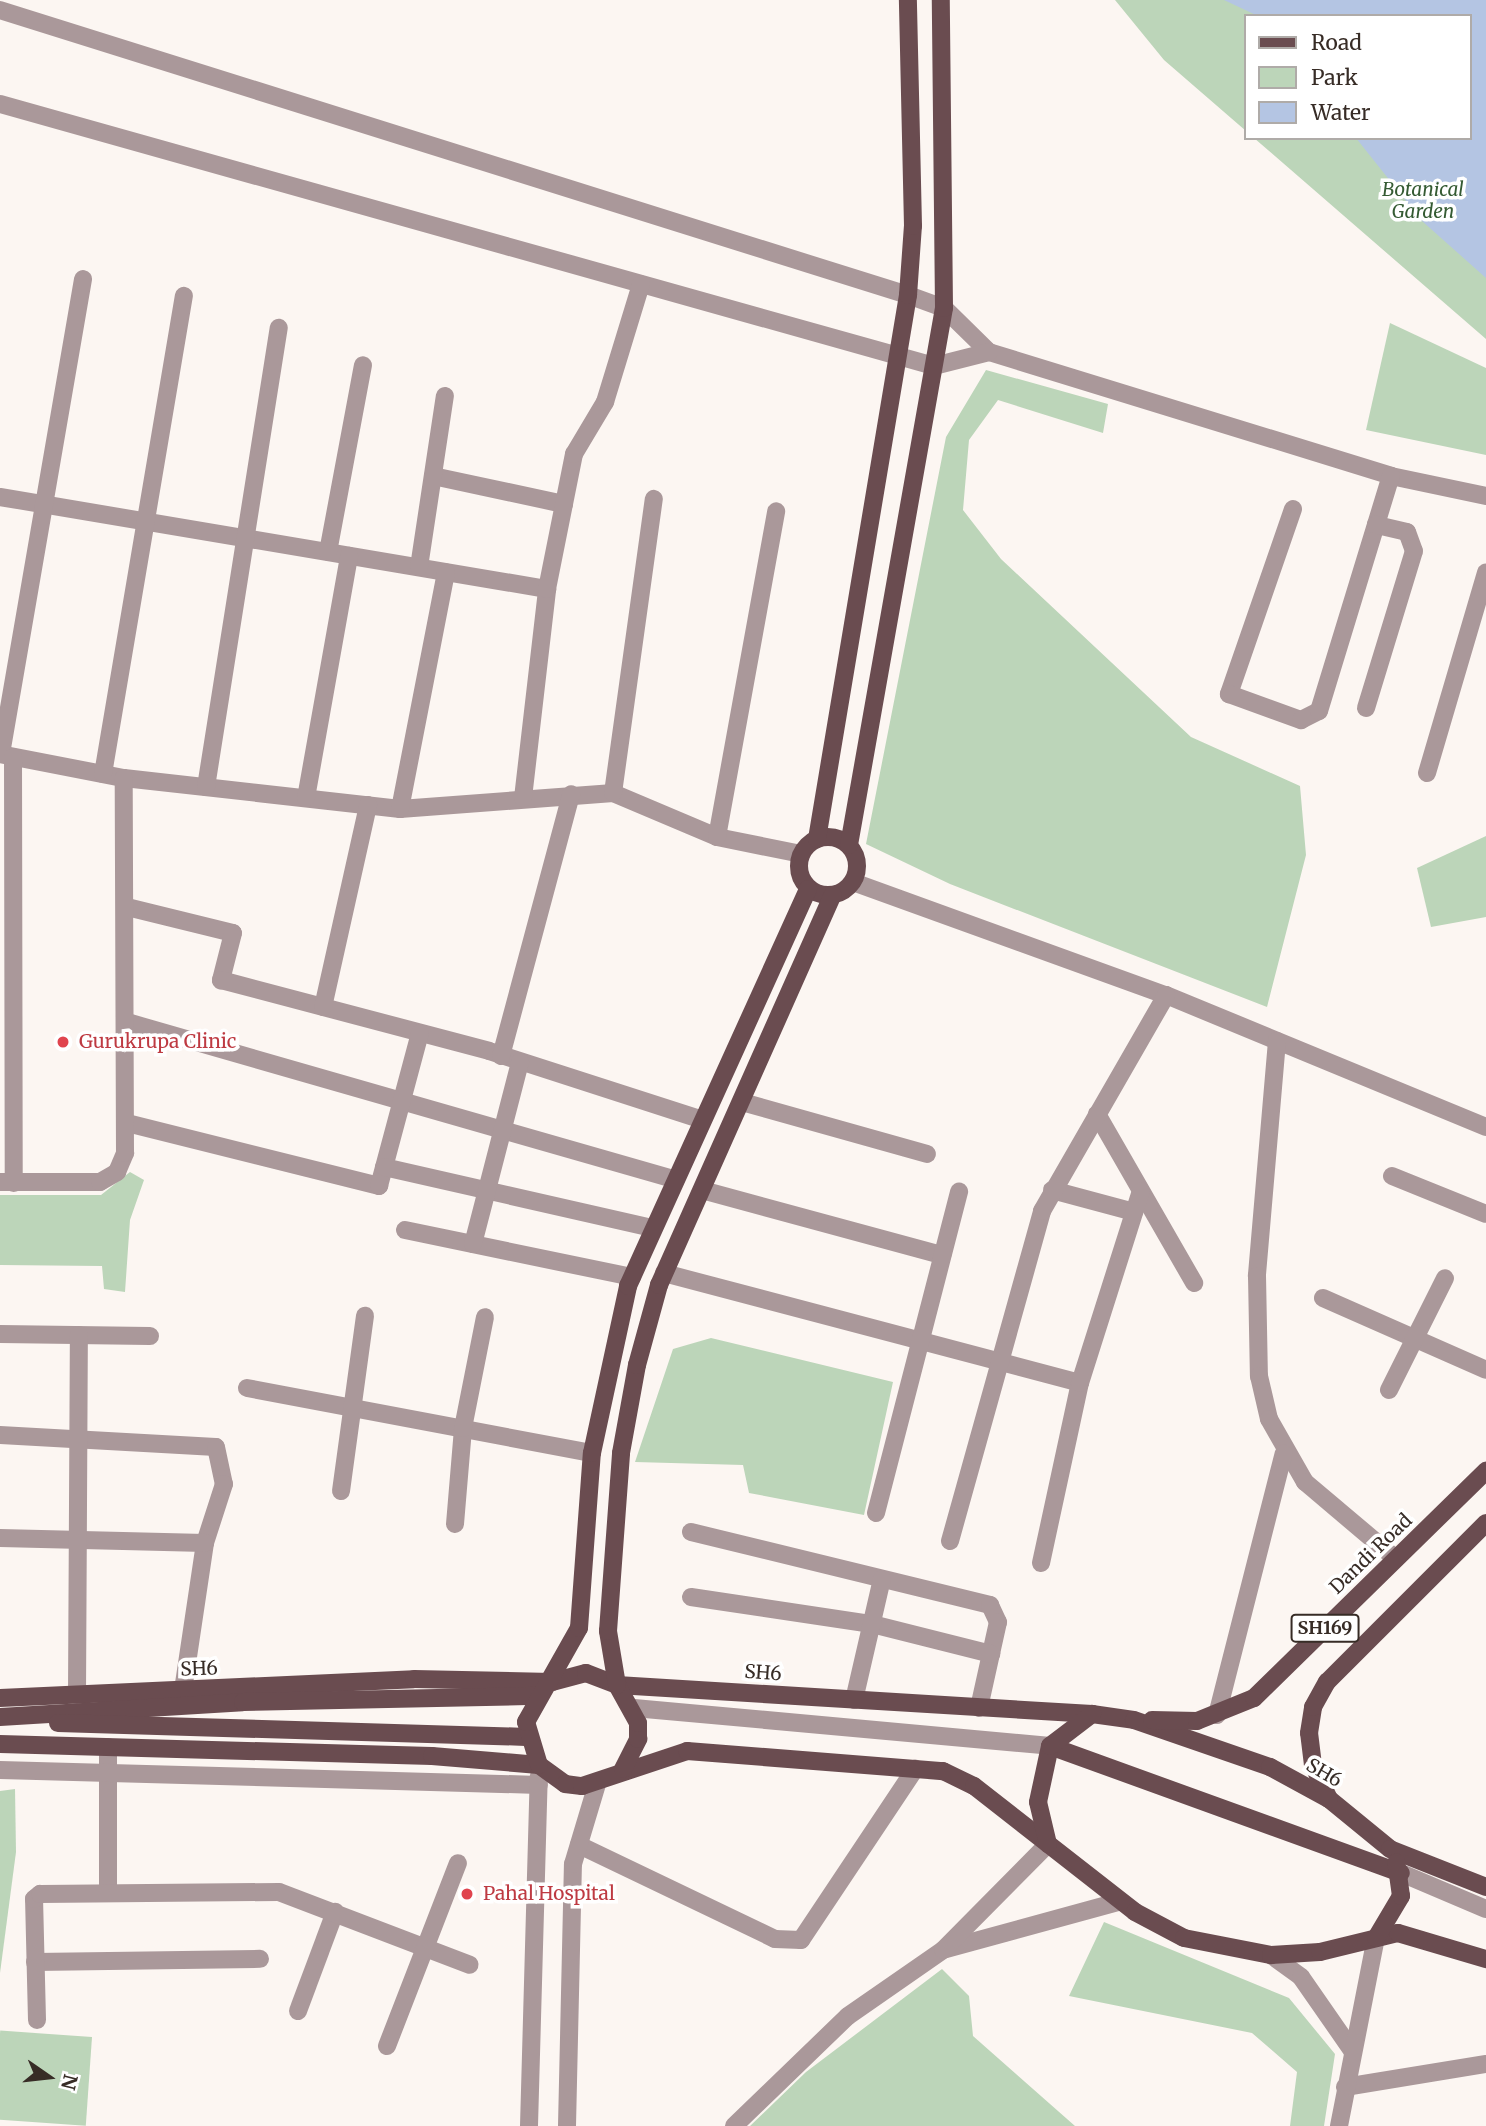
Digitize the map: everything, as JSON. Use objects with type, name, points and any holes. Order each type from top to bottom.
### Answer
[{"type":"main road","points":[[817,839],[895,355],[908,295],[913,226],[908,0]]},
{"type":"main road","points":[[623,1769],[638,1739],[634,1707],[617,1685],[608,1630],[621,1453],[664,1273],[833,895],[853,882],[857,862],[849,845],[944,308],[941,0]]},
{"type":"main road","points":[[833,895],[808,889],[799,872],[801,854],[817,839],[832,837],[849,845]]},
{"type":"main road","points":[[808,889],[699,1119],[632,1277],[592,1453],[579,1628],[552,1682],[537,1696],[526,1737],[539,1765],[565,1784],[597,1784],[623,1769],[687,1751],[943,1771],[974,1786],[1121,1901],[1184,1938],[1271,1955],[1320,1952],[1398,1933],[1486,1959]]},
{"type":"main road","name":"Dandi Road","points":[[1134,1720],[1217,1715],[1254,1698],[1486,1471]]},
{"type":"main road","name":"SH169","points":[[1329,1799],[1313,1765],[1313,1707],[1327,1682],[1486,1523]]},
{"type":"main road","name":"SH6","points":[[0,1698],[414,1679],[552,1682],[586,1673],[617,1685],[1092,1714],[1134,1720],[1247,1758],[1329,1799],[1390,1849],[1486,1887]]},
{"type":"main road","points":[[0,1719],[243,1702],[537,1696]]},
{"type":"main road","points":[[1048,1844],[1038,1802],[1050,1745],[1092,1714]]},
{"type":"main road","points":[[0,1719],[223,1732],[526,1737]]},
{"type":"main road","points":[[0,1744],[432,1756],[539,1765]]},
{"type":"main road","points":[[1050,1745],[1401,1872]]},
{"type":"main road","points":[[1376,1938],[1401,1896],[1401,1872],[1390,1849]]},
{"type":"street","points":[[0,10],[908,295],[944,308],[989,352],[1391,475],[1486,496]]},
{"type":"street","points":[[0,104],[934,366],[989,352]]},
{"type":"street","points":[[83,279],[41,504],[5,755],[7,1183],[100,1182],[117,1172],[127,1123],[124,778]]},
{"type":"street","points":[[523,797],[547,589],[574,454],[605,402],[641,284]]},
{"type":"street","points":[[103,774],[148,522],[184,296]]},
{"type":"street","points":[[206,787],[279,327]]},
{"type":"street","points":[[328,552],[363,365]]},
{"type":"street","points":[[419,567],[445,396]]},
{"type":"street","points":[[1293,509],[1229,694],[1301,720],[1319,711],[1391,475]]},
{"type":"street","points":[[433,476],[564,504]]},
{"type":"street","points":[[0,497],[547,589]]},
{"type":"street","points":[[613,793],[654,499]]},
{"type":"street","points":[[718,837],[776,511]]},
{"type":"street","points":[[1366,708],[1414,551],[1407,532],[1376,525]]},
{"type":"street","points":[[306,798],[349,556]]},
{"type":"street","points":[[401,808],[446,572]]},
{"type":"street","points":[[1427,773],[1486,573]]},
{"type":"street","points":[[5,755],[124,778],[401,808],[523,797],[613,793],[718,837],[801,854]]},
{"type":"street","points":[[501,1056],[571,794]]},
{"type":"street","points":[[323,1007],[368,805]]},
{"type":"street","points":[[853,882],[1166,995],[1486,1127]]},
{"type":"street","points":[[127,907],[233,933],[221,980],[501,1056],[699,1119]]},
{"type":"street","points":[[950,1541],[998,1361],[1052,1190],[1166,995]]},
{"type":"street","points":[[127,1022],[400,1100],[501,1132],[673,1179]]},
{"type":"street","points":[[127,1123],[379,1186],[420,1033]]},
{"type":"street","points":[[1277,1041],[1254,1331],[1269,1419],[1284,1453],[1305,1482],[1396,1559]]},
{"type":"street","points":[[473,1244],[520,1062]]},
{"type":"street","points":[[742,1102],[927,1154]]},
{"type":"street","points":[[1097,1114],[1194,1283]]},
{"type":"street","points":[[384,1167],[652,1228]]},
{"type":"street","points":[[1392,1176],[1486,1214]]},
{"type":"street","points":[[702,1190],[942,1255]]},
{"type":"street","points":[[1052,1190],[1135,1212]]},
{"type":"street","points":[[1041,1563],[1080,1383],[1141,1191]]},
{"type":"street","points":[[876,1513],[959,1192]]},
{"type":"street","points":[[405,1230],[632,1277]]},
{"type":"street","points":[[664,1273],[1080,1383]]},
{"type":"street","points":[[1389,1390],[1445,1278]]},
{"type":"street","points":[[1323,1298],[1486,1370]]},
{"type":"street","points":[[341,1491],[355,1409],[365,1316]]},
{"type":"street","points":[[455,1524],[463,1428],[485,1317]]},
{"type":"street","points":[[0,1334],[150,1336]]},
{"type":"street","points":[[77,1695],[74,1541],[79,1438],[79,1335]]},
{"type":"street","points":[[247,1388],[592,1453]]},
{"type":"street","points":[[0,1435],[216,1447],[225,1484],[205,1543],[183,1691]]},
{"type":"street","points":[[1217,1715],[1284,1453]]},
{"type":"street","points":[[691,1532],[990,1605],[999,1616],[979,1707]]},
{"type":"street","points":[[0,1538],[205,1543]]},
{"type":"street","points":[[854,1700],[882,1579]]},
{"type":"street","points":[[691,1597],[872,1624],[991,1654]]},
{"type":"street","points":[[634,1707],[1050,1745]]},
{"type":"street","points":[[108,1747],[108,1893]]},
{"type":"street","points":[[529,2126],[539,1765]]},
{"type":"street","points":[[579,1845],[775,1939],[801,1940],[915,1769]]},
{"type":"street","points":[[0,1770],[108,1770],[538,1785]]},
{"type":"street","points":[[567,2126],[579,1845],[597,1784]]},
{"type":"street","points":[[734,2126],[848,2016],[943,1950],[1048,1844]]},
{"type":"street","points":[[387,2046],[458,1863]]},
{"type":"street","points":[[1401,1872],[1486,1909]]},
{"type":"street","points":[[37,2020],[35,1896],[267,1890],[470,1965]]},
{"type":"street","points":[[943,1950],[1121,1901]]},
{"type":"street","points":[[298,2011],[335,1913]]},
{"type":"street","points":[[1339,2126],[1351,2049],[1376,1938]]},
{"type":"street","points":[[1271,1955],[1301,1977],[1351,2049]]},
{"type":"street","points":[[35,1962],[260,1959]]},
{"type":"street","points":[[1345,2087],[1486,2064]]},
{"type":"green space","name":"Botanical Garden","points":[[1115,0],[1486,0],[1486,339],[1256,140],[1472,140],[1472,14],[1244,14],[1244,129],[1164,60]]},
{"type":"green space","points":[[1390,323],[1486,368],[1486,455],[1366,430]]},
{"type":"green space","points":[[986,370],[1108,404],[1103,433],[998,400],[969,440],[963,510],[1001,559],[1191,737],[1300,786],[1306,855],[1267,1007],[950,884],[866,844],[946,437]]},
{"type":"green space","points":[[1486,836],[1486,917],[1431,927],[1417,868]]},
{"type":"green space","points":[[130,1172],[144,1180],[130,1220],[125,1292],[104,1289],[102,1266],[0,1265],[0,1195],[101,1195]]},
{"type":"green space","points":[[711,1338],[893,1382],[864,1515],[749,1493],[743,1465],[635,1462],[673,1349]]},
{"type":"green space","points":[[15,1789],[16,1852],[0,1973],[0,1791]]},
{"type":"green space","points":[[1104,1922],[1289,1998],[1335,2054],[1324,2126],[1290,2126],[1297,2072],[1252,2033],[1069,1996]]},
{"type":"green space","points":[[942,1969],[969,1996],[973,2036],[1075,2126],[750,2126],[806,2072]]},
{"type":"green space","points":[[0,2031],[92,2037],[86,2126],[0,2120]]},
{"type":"water","points":[[1224,0],[1486,0],[1486,278],[1422,221],[1358,140],[1472,140],[1472,14],[1254,14]]},
{"type":"place","name":"Gurukrupa Clinic","points":[[63,1042]]},
{"type":"place","name":"Pahal Hospital","points":[[467,1894]]}]
